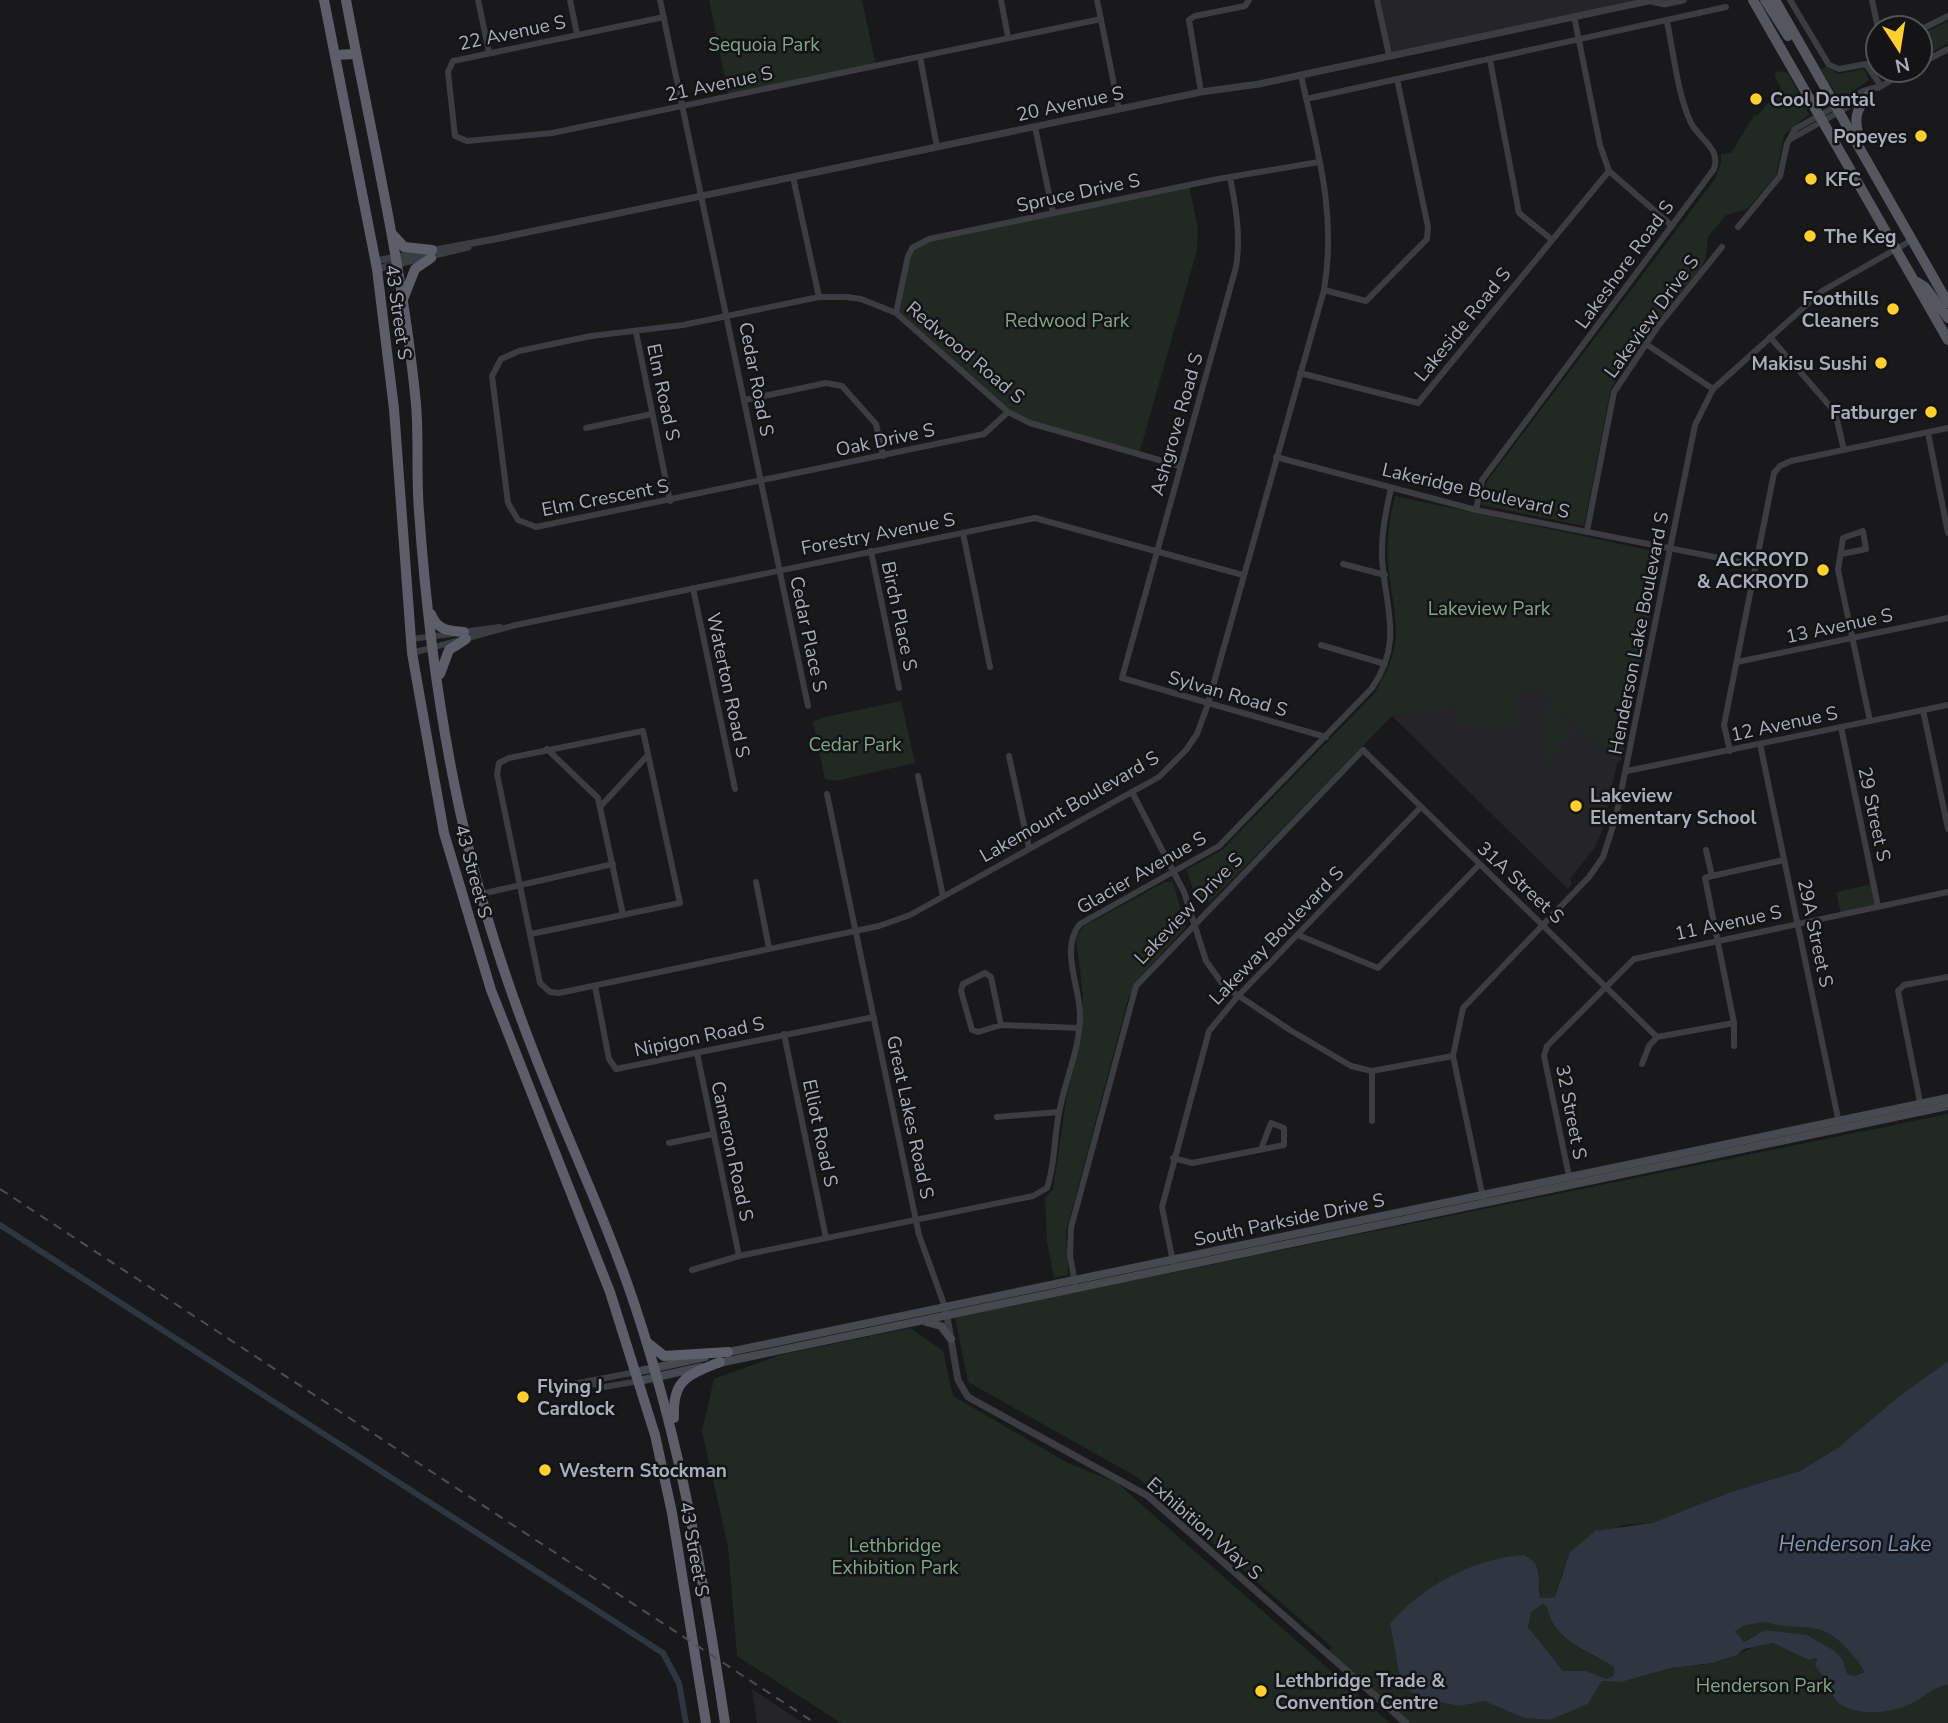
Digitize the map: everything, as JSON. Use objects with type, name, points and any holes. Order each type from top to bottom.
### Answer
[{"type":"highway","points":[[319,0],[333,44]]},
{"type":"highway","name":"43 Street S","points":[[324,0],[376,265],[394,409],[412,653],[444,832],[491,990],[592,1244],[637,1377],[672,1513],[706,1723]]},
{"type":"highway","name":"43 Street S","points":[[346,0],[396,261],[416,406],[418,506],[427,604],[438,692],[464,830],[481,894],[537,1060],[610,1236],[658,1372],[702,1569],[725,1723]]},
{"type":"highway","points":[[335,55],[356,54]]},
{"type":"highway","points":[[391,234],[404,247],[432,254]]},
{"type":"highway","points":[[402,304],[405,287],[415,269],[432,254]]},
{"type":"highway","points":[[427,604],[438,626],[465,636],[445,656],[438,692]]},
{"type":"highway","points":[[647,1341],[664,1356],[728,1352]]},
{"type":"highway","points":[[676,1443],[674,1399],[678,1388],[687,1376],[720,1362]]},
{"type":"main road","points":[[1753,0],[1948,340]]},
{"type":"main road","points":[[1765,0],[1795,47],[1811,63]]},
{"type":"main road","points":[[1774,0],[1948,303]]},
{"type":"main road","points":[[1863,155],[1855,116],[1859,106],[1870,94]]},
{"type":"main road","points":[[1913,280],[1925,287],[1948,318]]},
{"type":"main road","name":"South Parkside Drive S","points":[[1921,1108],[1948,1098]]},
{"type":"main road","name":"South Parkside Drive S","points":[[637,1377],[728,1352],[946,1311],[1921,1108],[1948,1106]]},
{"type":"main road","name":"South Parkside Drive S","points":[[658,1372],[916,1322],[946,1311]]},
{"type":"main road","points":[[916,1322],[937,1324],[951,1339]]},
{"type":"street","points":[[478,0],[489,52]]},
{"type":"street","points":[[570,0],[577,34]]},
{"type":"street","name":"Cedar Road S","points":[[660,0],[780,569]]},
{"type":"street","points":[[1001,0],[1008,37]]},
{"type":"street","points":[[1097,0],[1119,109]]},
{"type":"street","points":[[1201,92],[1189,20],[1195,16],[1245,6],[1249,0]]},
{"type":"street","points":[[1377,0],[1389,55]]},
{"type":"street","name":"20 Avenue S","points":[[376,265],[1201,92],[1301,75],[1574,16],[1653,0],[1664,4],[1683,0]]},
{"type":"street","points":[[1790,0],[1829,65],[1839,69],[1866,64],[1881,86]]},
{"type":"street","points":[[1306,99],[1726,7]]},
{"type":"street","points":[[1574,16],[1600,145],[1609,171],[1672,226]]},
{"type":"street","name":"22 Avenue S","points":[[450,64],[457,59],[664,17]]},
{"type":"street","name":"21 Avenue S","points":[[450,64],[454,132],[458,140],[552,133],[1101,19]]},
{"type":"street","name":"Lakeshore Road S","points":[[1476,510],[1482,480],[1716,164],[1713,149],[1694,128],[1686,108],[1667,22]]},
{"type":"street","points":[[920,57],[937,147]]},
{"type":"street","points":[[1489,60],[1519,213],[1551,239]]},
{"type":"street","name":"Lakemount Boulevard S","points":[[547,749],[499,763],[497,774],[544,988],[559,993],[895,921],[1132,792],[1173,766],[1197,734],[1208,704],[1324,290],[1330,251],[1330,224],[1301,75]]},
{"type":"street","points":[[1324,290],[1366,301],[1427,239],[1428,227],[1397,79]]},
{"type":"street","points":[[1738,226],[1780,176],[1789,140],[1795,128],[1820,119],[1884,84]]},
{"type":"street","points":[[1837,110],[1863,90],[1881,86]]},
{"type":"street","points":[[1035,127],[1053,213]]},
{"type":"street","name":"Spruce Drive S","points":[[896,313],[908,256],[920,243],[1230,177],[1319,162]]},
{"type":"street","name":"Lakeside Road S","points":[[1300,373],[1418,403],[1609,171]]},
{"type":"street","points":[[793,177],[819,296]]},
{"type":"street","name":"Ashgrove Road S","points":[[1122,678],[1236,267],[1240,244],[1230,177]]},
{"type":"street","name":"Henderson Lake Boulevard S","points":[[1483,1199],[1453,1056],[1463,1008],[1589,877],[1603,857],[1627,771],[1695,425],[1713,389],[1822,291],[1912,240]]},
{"type":"street","name":"Lakeview Drive S","points":[[1587,531],[1615,392],[1646,344],[1722,247]]},
{"type":"street","name":"Redwood Road S","points":[[728,316],[819,296],[861,299],[896,313],[1008,412],[1030,424],[1180,466]]},
{"type":"street","name":"Elm Crescent S","points":[[728,316],[636,332],[591,336],[519,351],[501,359],[495,366],[491,386],[508,503],[518,520],[536,527],[761,482]]},
{"type":"street","name":"Elm Road S","points":[[636,332],[670,501]]},
{"type":"street","points":[[1770,337],[1835,412],[1844,450]]},
{"type":"street","points":[[1646,344],[1713,389]]},
{"type":"street","points":[[745,400],[826,383],[842,386],[876,424],[883,456]]},
{"type":"street","name":"Oak Drive S","points":[[761,482],[984,434],[1008,412]]},
{"type":"street","points":[[586,428],[652,414]]},
{"type":"street","points":[[1730,751],[1724,724],[1774,473],[1780,466],[1948,428]]},
{"type":"street","points":[[1928,433],[1948,533]]},
{"type":"street","name":"Lakeridge Boulevard S","points":[[1276,457],[1476,510],[1755,565]]},
{"type":"street","name":"Glacier Avenue S","points":[[692,1270],[739,1256],[1041,1193],[1049,1182],[1059,1112],[1079,1028],[1071,941],[1073,931],[1080,924],[1219,846],[1372,688],[1385,664],[1392,629],[1382,543],[1391,488]]},
{"type":"street","name":"Forestry Avenue S","points":[[411,639],[432,642],[465,636],[1035,518],[1243,575]]},
{"type":"street","points":[[1841,554],[1866,550],[1863,531],[1845,535],[1841,544],[1838,570],[1870,722]]},
{"type":"street","points":[[963,533],[990,667]]},
{"type":"street","name":"Birch Place S","points":[[871,551],[899,688]]},
{"type":"street","points":[[1343,564],[1384,575]]},
{"type":"street","name":"Cedar Place S","points":[[780,569],[808,706]]},
{"type":"street","name":"Waterton Road S","points":[[693,588],[735,789]]},
{"type":"street","name":"13 Avenue S","points":[[1737,662],[1948,618]]},
{"type":"street","name":"Forestry Avenue S","points":[[412,653],[432,642]]},
{"type":"street","points":[[1321,645],[1385,664]]},
{"type":"street","name":"Sylvan Road S","points":[[1122,678],[1326,737]]},
{"type":"street","name":"12 Avenue S","points":[[1627,771],[1948,705]]},
{"type":"street","points":[[1923,710],[1948,829]]},
{"type":"street","name":"29 Street S","points":[[1841,727],[1878,906]]},
{"type":"street","points":[[531,934],[680,903],[643,730],[547,749]]},
{"type":"street","name":"29A Street S","points":[[1760,744],[1840,1125]]},
{"type":"street","points":[[547,749],[598,798],[623,915]]},
{"type":"street","name":"Lakeview Drive S","points":[[1075,1284],[1070,1256],[1071,1228],[1132,997],[1142,977],[1363,750]]},
{"type":"street","name":"31A Street S","points":[[1363,750],[1657,1037]]},
{"type":"street","points":[[600,807],[648,755]]},
{"type":"street","points":[[1009,756],[1029,848]]},
{"type":"street","points":[[918,776],[943,896]]},
{"type":"street","points":[[1132,792],[1175,872],[1189,904],[1193,925],[1206,961],[1224,986],[1339,1061],[1372,1072],[1453,1056]]},
{"type":"street","name":"Great Lakes Road S","points":[[827,794],[916,1220],[946,1311]]},
{"type":"street","name":"Lakeway Boulevard S","points":[[1173,1264],[1162,1207],[1209,1031],[1238,996],[1421,807]]},
{"type":"street","points":[[1706,850],[1712,876]]},
{"type":"street","points":[[1734,1046],[1734,1023],[1705,878],[1784,860]]},
{"type":"street","points":[[481,894],[613,864]]},
{"type":"street","points":[[1298,935],[1378,968],[1479,865]]},
{"type":"street","points":[[755,882],[769,948]]},
{"type":"street","name":"11 Avenue S","points":[[1606,985],[1634,959],[1948,892]]},
{"type":"street","points":[[1001,1025],[991,977],[985,972],[963,984],[961,991],[969,1028],[978,1032],[1001,1025],[1079,1028]]},
{"type":"street","points":[[1921,1108],[1898,991],[1904,985],[1948,976]]},
{"type":"street","name":"32 Street S","points":[[1570,1181],[1544,1056],[1547,1046],[1606,985]]},
{"type":"street","name":"Nipigon Road S","points":[[595,986],[611,1066],[624,1068],[874,1017]]},
{"type":"street","points":[[1642,1063],[1649,1046],[1657,1037],[1734,1023]]},
{"type":"street","name":"Elliot Road S","points":[[784,1034],[826,1238]]},
{"type":"street","name":"Cameron Road S","points":[[697,1053],[739,1256]]},
{"type":"street","points":[[1371,1121],[1372,1072]]},
{"type":"street","points":[[997,1117],[1059,1112]]},
{"type":"street","points":[[1173,1158],[1192,1163],[1284,1145],[1284,1128],[1280,1124],[1272,1123],[1268,1127],[1261,1149]]},
{"type":"street","points":[[668,1143],[713,1134]]},
{"type":"street","name":"Exhibition Way S","points":[[946,1311],[958,1380],[968,1397],[1148,1496],[1406,1723]]},
{"type":"street","points":[[568,1385],[637,1377]]},
{"type":"shaded area","points":[[1377,0],[1657,0],[1389,55]]},
{"type":"shaded area","points":[[1540,689],[1586,734],[1622,759],[1617,764],[1602,831],[1595,847],[1570,879],[1572,883],[1568,889],[1392,716]]},
{"type":"shaded area","points":[[752,1689],[803,1723],[757,1723]]},
{"type":"green space","name":"Sequoia Park","points":[[709,0],[862,0],[876,66],[729,97]]},
{"type":"green space","points":[[1948,21],[1948,43],[1934,51],[1934,28]]},
{"type":"green space","points":[[1825,67],[1839,74],[1864,69],[1864,84],[1845,97],[1838,97],[1821,70]]},
{"type":"green space","points":[[1779,71],[1788,73],[1809,114],[1784,135],[1776,175],[1747,209],[1726,215],[1708,237],[1706,257],[1701,268],[1654,325],[1611,388],[1584,526],[1481,505],[1487,481],[1715,179],[1721,163],[1721,154],[1731,153],[1754,115],[1757,116],[1781,88],[1774,74]]},
{"type":"green space","name":"Redwood Park","points":[[1189,185],[1198,229],[1197,250],[1139,454],[1030,423],[1008,412],[896,313],[908,256],[920,243]]},
{"type":"green space","name":"Lakeview Park","points":[[1395,496],[1662,553],[1622,759],[1586,734],[1562,711],[1560,719],[1571,728],[1569,737],[1559,740],[1557,751],[1551,757],[1546,756],[1542,734],[1547,710],[1556,705],[1540,689],[1518,693],[1514,729],[1454,723],[1456,705],[1392,716],[1210,902],[1199,904],[1186,870],[1222,850],[1374,694],[1385,674],[1392,657],[1396,628],[1388,553]]},
{"type":"green space","name":"Cedar Park","points":[[901,701],[915,763],[835,781],[825,779],[813,722]]},
{"type":"green space","points":[[1165,882],[1173,882],[1186,927],[1136,982],[1128,999],[1066,1232],[1068,1275],[1054,1278],[1047,1241],[1045,1198],[1053,1189],[1067,1095],[1082,1036],[1083,995],[1076,937],[1084,926]]},
{"type":"green space","points":[[1873,884],[1878,906],[1841,914],[1836,892]]},
{"type":"green space","name":"Henderson Park","points":[[1948,1114],[1948,1361],[1898,1397],[1839,1447],[1800,1471],[1731,1492],[1652,1523],[1621,1525],[1562,1572],[1556,1597],[1541,1598],[1538,1567],[1497,1559],[1446,1580],[1390,1624],[1401,1683],[1418,1698],[1460,1706],[1484,1701],[1524,1718],[1550,1720],[1588,1704],[1602,1681],[1628,1680],[1676,1668],[1714,1663],[1761,1645],[1772,1644],[1795,1650],[1809,1660],[1814,1657],[1836,1697],[1848,1708],[1912,1703],[1940,1686],[1948,1685],[1948,1723],[1406,1723],[1325,1652],[1333,1648],[1137,1477],[968,1382],[955,1317]]},
{"type":"green space","name":"Lethbridge Exhibition Park","points":[[910,1328],[943,1351],[953,1396],[1066,1462],[1117,1483],[1390,1723],[841,1723],[737,1656],[728,1546],[702,1431],[714,1379],[780,1355]]},
{"type":"green space","points":[[1543,1604],[1547,1607],[1556,1629],[1564,1637],[1614,1667],[1614,1675],[1607,1679],[1586,1671],[1563,1671],[1528,1627],[1531,1612]]},
{"type":"green space","points":[[1765,1622],[1818,1629],[1827,1633],[1847,1649],[1864,1671],[1854,1676],[1847,1674],[1835,1651],[1807,1635],[1765,1630],[1743,1642],[1735,1631],[1745,1624]]},
{"type":"water","name":"Henderson Lake","points":[[1948,1361],[1948,1685],[1897,1709],[1857,1711],[1837,1702],[1815,1665],[1815,1658],[1809,1660],[1773,1643],[1744,1649],[1737,1655],[1713,1663],[1672,1668],[1621,1682],[1602,1681],[1588,1704],[1550,1720],[1524,1718],[1484,1701],[1460,1706],[1418,1698],[1401,1683],[1390,1624],[1417,1598],[1450,1577],[1486,1562],[1523,1555],[1530,1558],[1537,1568],[1541,1598],[1555,1597],[1570,1552],[1595,1531],[1652,1523],[1731,1492],[1800,1471],[1839,1447],[1898,1397]],"holes":[[[1543,1604],[1547,1607],[1556,1629],[1582,1649],[1614,1667],[1614,1675],[1607,1679],[1586,1671],[1563,1671],[1528,1627],[1531,1612]],[[1765,1622],[1818,1629],[1827,1633],[1847,1649],[1864,1672],[1854,1676],[1847,1674],[1842,1659],[1835,1651],[1807,1635],[1765,1630],[1744,1642],[1735,1631],[1745,1625]]]},
{"type":"waterway","points":[[0,1225],[663,1653],[679,1683],[686,1723]]},
{"type":"railway","points":[[0,1189],[815,1723]]},
{"type":"place","name":"Cool Dental","points":[[1756,99]]},
{"type":"place","name":"Popeyes","points":[[1921,136]]},
{"type":"place","name":"KFC","points":[[1811,179]]},
{"type":"place","name":"The Keg","points":[[1810,236]]},
{"type":"place","name":"Foothills Cleaners","points":[[1893,309]]},
{"type":"place","name":"Makisu Sushi","points":[[1881,363]]},
{"type":"place","name":"Fatburger","points":[[1931,412]]},
{"type":"place","name":"ACKROYD & ACKROYD","points":[[1823,570]]},
{"type":"place","name":"Lakeview Elementary School","points":[[1576,806]]},
{"type":"place","name":"Flying J Cardlock","points":[[523,1397]]},
{"type":"place","name":"Western Stockman","points":[[545,1470]]},
{"type":"place","name":"Lethbridge Trade & Convention Centre","points":[[1261,1691]]}]
